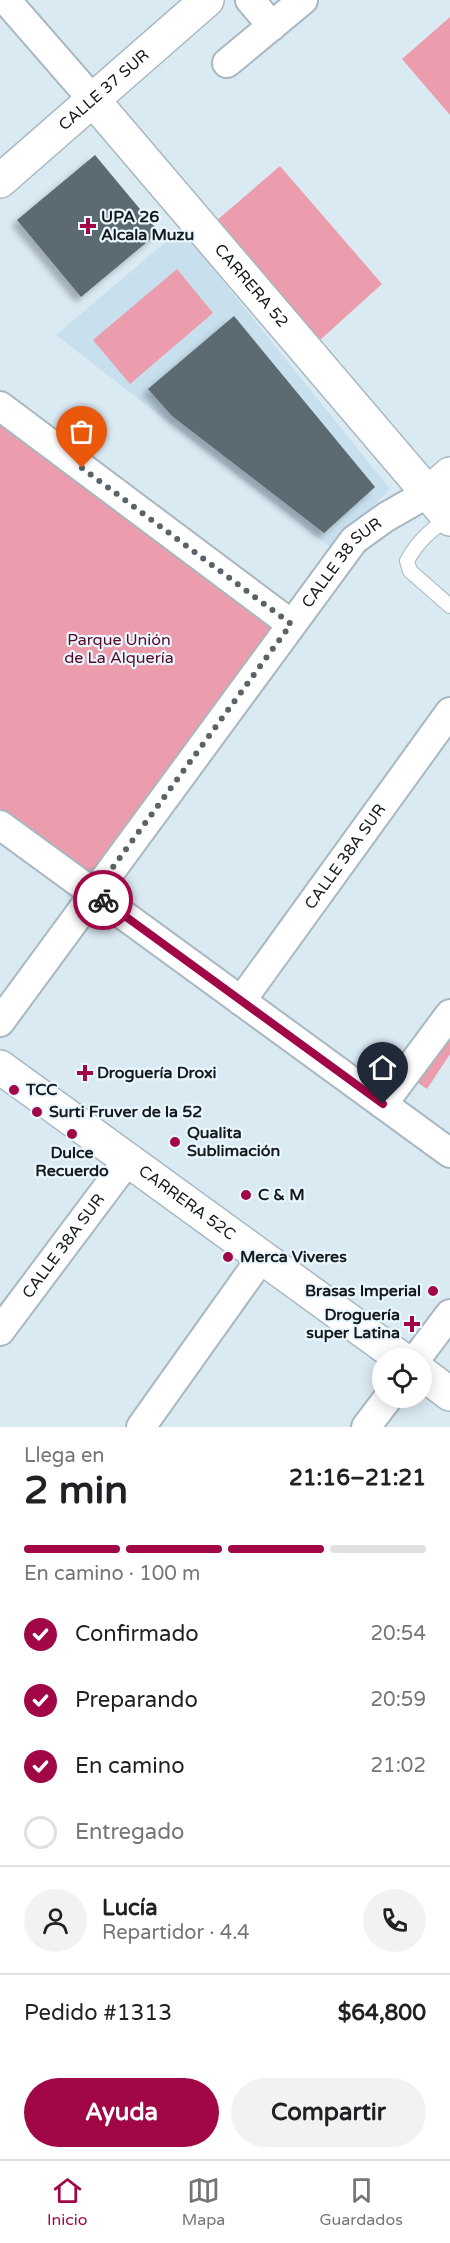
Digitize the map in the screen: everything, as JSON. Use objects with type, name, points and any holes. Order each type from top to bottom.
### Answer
[{"type":"street","name":"CARRERA 52","points":[[6,0],[444,501]]},
{"type":"street","name":"CALLE 37 SUR","points":[[0,181],[207,0]]},
{"type":"street","points":[[250,0],[272,26]]},
{"type":"street","points":[[227,63],[303,0]]},
{"type":"street","points":[[0,406],[291,624]]},
{"type":"street","name":"CALLE 38 SUR","points":[[0,1022],[354,540],[386,517],[444,501]]},
{"type":"street","name":"CALLE 38A SUR","points":[[241,1000],[450,712]]},
{"type":"street","points":[[0,825],[450,1153]]},
{"type":"street","points":[[383,1104],[450,1014]]},
{"type":"street","name":"CARRERA 52C","points":[[0,1067],[387,1348]]},
{"type":"street","name":"CALLE 38A SUR","points":[[0,1331],[128,1160]]},
{"type":"street","points":[[141,1427],[262,1257]]},
{"type":"street","points":[[424,1348],[450,1314]]},
{"type":"street","points":[[432,1380],[450,1394]]},
{"type":"street","points":[[366,1427],[380,1408]]},
{"type":"lane","points":[[444,501],[429,531],[414,548],[407,561],[410,571],[450,606]]},
{"type":"shaded area","points":[[181,229],[390,489],[331,548],[56,335]]},
{"type":"green space","points":[[450,17],[450,115],[402,59]]},
{"type":"green space","points":[[280,166],[382,284],[320,340],[216,221]]},
{"type":"green space","points":[[177,269],[213,313],[130,384],[93,340]]},
{"type":"green space","name":"Parque Unión de La Alquería","points":[[0,410],[285,625],[92,885],[0,819]]},
{"type":"green space","points":[[443,1036],[450,1041],[450,1054],[427,1089],[414,1080]]},
{"type":"building","name":"UPA 26 Alcala Muzu","points":[[95,155],[159,232],[81,297],[17,220]]},
{"type":"building","points":[[234,316],[375,487],[324,533],[172,416],[148,389]]},
{"type":"way so far","points":[[82,468],[291,624],[94,893],[103,900]]},
{"type":"place","name":"UPA 26 Alcala Muzu","points":[[88,226]]},
{"type":"place","name":"Droguería Droxi","points":[[85,1073]]},
{"type":"place","name":"TCC","points":[[14,1090]]},
{"type":"place","name":"Surti Fruver de la 52","points":[[37,1112]]},
{"type":"place","name":"Dulce Recuerdo","points":[[72,1134]]},
{"type":"place","name":"Qualita Sublimación","points":[[175,1142]]},
{"type":"place","name":"C & M","points":[[246,1195]]},
{"type":"place","name":"Merca Viveres","points":[[228,1257]]},
{"type":"place","name":"Brasas Imperial","points":[[433,1291]]},
{"type":"place","name":"Droguería super Latina","points":[[412,1324]]},
{"type":"route","points":[[103,900],[383,1104]]}]
